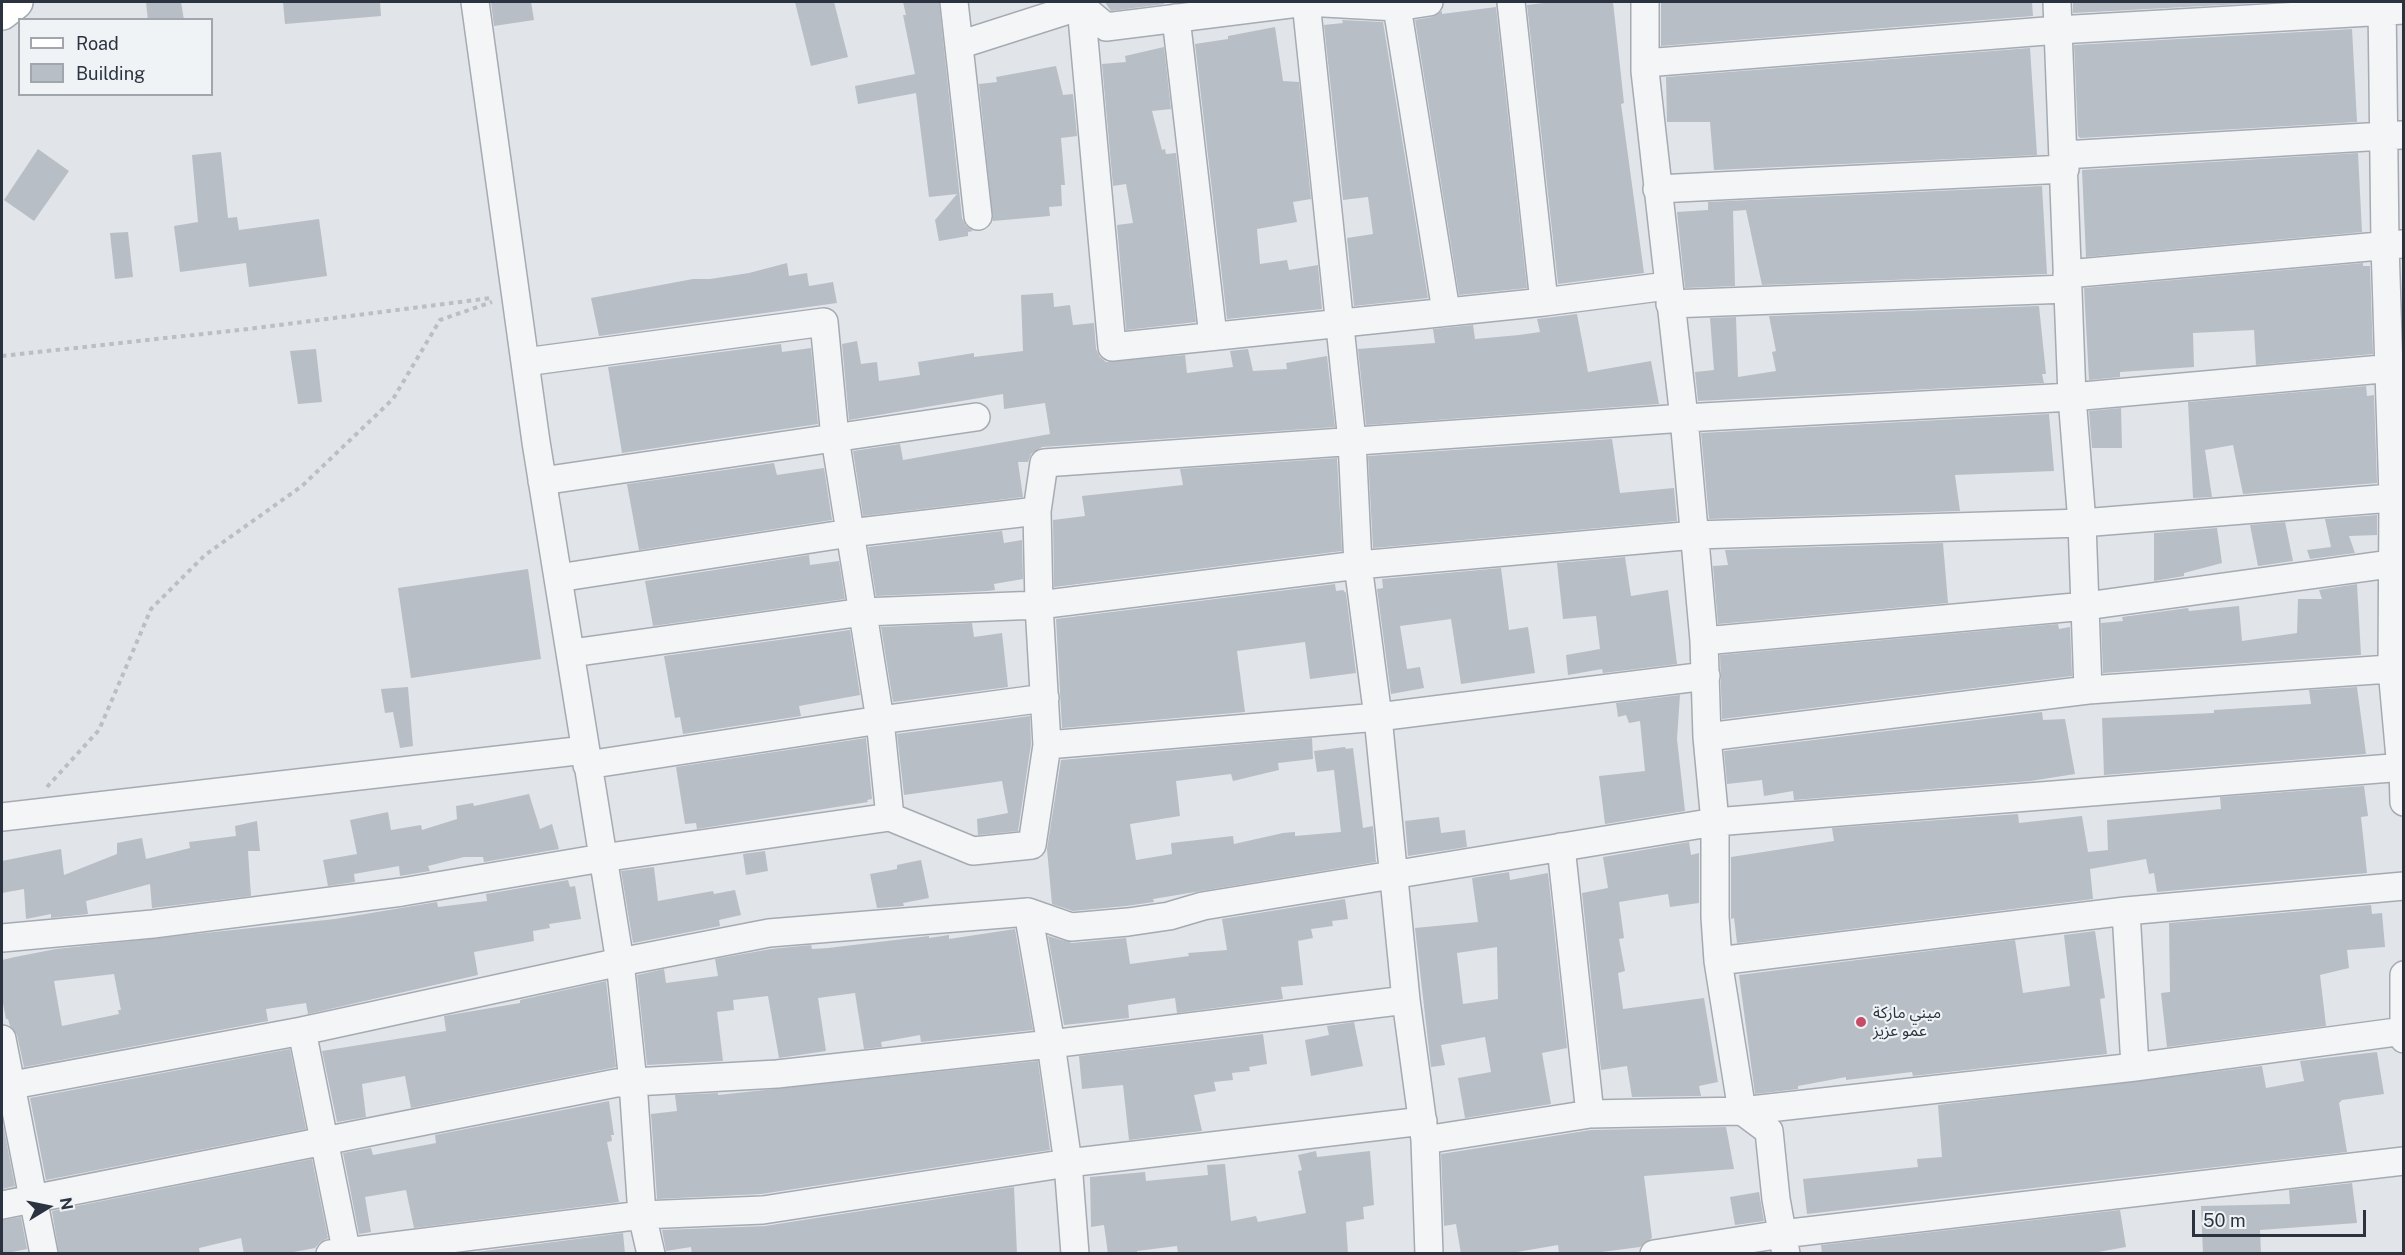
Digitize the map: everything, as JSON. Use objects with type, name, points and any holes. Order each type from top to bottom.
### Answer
[{"type":"main road","points":[[2,13],[16,2]]},
{"type":"street","points":[[475,2],[542,481],[572,653],[586,758],[620,962],[633,1082],[642,1215],[651,1254]]},
{"type":"street","points":[[954,2],[978,216]]},
{"type":"street","points":[[959,45],[1096,11],[1176,18],[1220,7],[1306,2],[1397,7],[1429,2]]},
{"type":"street","points":[[1306,2],[1352,441],[1358,565],[1378,717],[1406,1000],[1424,1131],[1429,1254]]},
{"type":"street","points":[[1511,2],[1544,302]]},
{"type":"street","points":[[1645,2],[1645,63],[1657,189],[1684,418],[1704,641],[1707,737],[1715,822],[1715,917],[1718,961],[1743,1111],[1769,1131],[1784,1244]]},
{"type":"street","points":[[2057,2],[2072,397],[2082,523],[2088,690]]},
{"type":"street","points":[[1397,7],[1446,310]]},
{"type":"street","points":[[1645,63],[2058,30],[2389,7],[2394,136],[2398,668],[2403,802]]},
{"type":"street","points":[[1096,11],[1112,348],[1446,310],[1544,302],[1669,295],[2067,282],[2394,245]]},
{"type":"street","points":[[1176,18],[1213,336]]},
{"type":"street","points":[[1657,189],[2064,162],[2394,136]]},
{"type":"street","points":[[525,362],[824,322],[835,438],[880,720],[890,817]]},
{"type":"street","points":[[2,938],[153,924],[402,892],[602,858],[890,817],[973,851],[1032,845],[1047,745],[1039,605],[1037,511],[1044,463],[1684,418],[2072,397],[2396,367]]},
{"type":"street","points":[[542,481],[976,417]]},
{"type":"street","points":[[572,653],[863,612],[1039,605],[1358,565],[1695,535],[2082,523],[2398,497]]},
{"type":"street","points":[[558,578],[850,533],[1037,511]]},
{"type":"street","points":[[1704,641],[2086,606],[2398,563]]},
{"type":"street","points":[[1707,737],[2088,690],[2398,668]]},
{"type":"street","points":[[1047,745],[1378,717],[1706,676]]},
{"type":"street","points":[[12,816],[586,758],[1045,699]]},
{"type":"street","points":[[6,1086],[302,1031],[620,962],[769,933],[1028,912],[1071,927],[1128,922],[1169,916],[1203,906],[1715,822],[2403,767]]},
{"type":"street","points":[[1561,847],[1590,1114]]},
{"type":"street","points":[[1718,961],[2127,911],[2403,886]]},
{"type":"street","points":[[2127,911],[2135,1067]]},
{"type":"street","points":[[1028,912],[1052,1044],[1068,1163],[1075,1254]]},
{"type":"street","points":[[2403,975],[2403,1039]]},
{"type":"street","points":[[2,1205],[323,1143],[604,1085],[777,1074],[1052,1044],[1406,1000]]},
{"type":"street","points":[[302,1031],[341,1252],[642,1215],[763,1210],[1068,1163],[1590,1114],[1743,1111],[2135,1067],[2403,1031]]},
{"type":"street","points":[[2,1039],[6,1086],[44,1254]]},
{"type":"street","points":[[1654,1254],[1784,1244],[2403,1161]]},
{"type":"path","points":[[2,356],[248,329],[515,295]]},
{"type":"path","points":[[12,816],[99,730],[151,609],[205,555],[302,486],[393,399],[440,320],[515,295]]},
{"type":"building","points":[[146,2],[181,2],[184,18],[148,18]]},
{"type":"building","points":[[283,2],[380,2],[381,16],[285,24]]},
{"type":"building","points":[[491,2],[531,2],[534,20],[494,26]]},
{"type":"building","points":[[795,2],[834,2],[848,57],[811,66]]},
{"type":"building","points":[[903,2],[939,2],[962,218],[966,226],[973,231],[968,232],[968,236],[939,241],[935,220],[957,194],[929,197],[916,93],[858,104],[855,86],[915,74],[903,15],[906,15]]},
{"type":"building","points":[[1105,2],[1164,2],[1164,4],[1111,11]]},
{"type":"building","points":[[1552,2],[1613,2],[1624,103],[1621,104],[1644,273],[1558,284],[1527,5]]},
{"type":"building","points":[[1661,2],[2032,2],[2033,16],[1661,46]]},
{"type":"building","points":[[2073,2],[2278,2],[2073,13]]},
{"type":"building","points":[[1496,7],[1527,288],[1459,295],[1415,20],[1432,17],[1442,11],[1442,14]]},
{"type":"building","points":[[1342,20],[1383,22],[1428,298],[1354,306],[1347,238],[1373,234],[1368,197],[1343,200],[1324,25],[1343,23]]},
{"type":"building","points":[[1275,27],[1283,81],[1299,82],[1311,199],[1293,202],[1297,222],[1257,229],[1260,264],[1287,260],[1289,270],[1318,265],[1322,309],[1227,319],[1195,44],[1228,39],[1228,36]]},
{"type":"building","points":[[2352,29],[2357,122],[2080,138],[2078,136],[2074,45]]},
{"type":"building","points":[[1164,47],[1171,109],[1152,111],[1162,150],[1165,149],[1166,154],[1176,153],[1196,322],[1126,330],[1117,225],[1133,223],[1126,184],[1113,186],[1102,64],[1126,62],[1125,56]]},
{"type":"building","points":[[2030,48],[2037,155],[1714,170],[1710,122],[1667,122],[1666,77]]},
{"type":"building","points":[[1056,66],[1063,95],[1073,94],[1077,136],[1061,138],[1065,185],[1061,185],[1062,206],[1049,207],[1050,216],[993,221],[979,84],[997,82],[996,77]]},
{"type":"building","points":[[38,149],[69,171],[34,221],[4,200]]},
{"type":"building","points":[[221,152],[228,218],[237,217],[239,230],[319,219],[327,276],[249,287],[246,263],[180,272],[174,226],[198,222],[192,155]]},
{"type":"building","points":[[2358,153],[2362,232],[2086,257],[2082,170]]},
{"type":"building","points":[[2042,186],[2047,274],[1762,285],[1746,210],[1733,211],[1735,286],[1685,288],[1677,212],[1708,210],[1708,202]]},
{"type":"building","points":[[128,232],[133,277],[115,279],[110,233]]},
{"type":"building","points":[[787,263],[789,276],[807,273],[809,286],[833,282],[837,303],[599,336],[591,298],[693,279],[710,279],[749,273]]},
{"type":"building","points":[[2363,263],[2363,266],[2370,266],[2373,354],[2256,365],[2254,330],[2193,333],[2194,367],[2120,372],[2120,377],[2089,380],[2084,288]]},
{"type":"building","points":[[1053,293],[1054,307],[1070,305],[1073,325],[1094,323],[1096,349],[1106,362],[1185,355],[1187,373],[1233,367],[1230,351],[1248,349],[1253,371],[1287,369],[1286,363],[1327,356],[1335,427],[1042,447],[1031,454],[1028,462],[1018,462],[1023,497],[863,516],[853,451],[900,444],[903,460],[1050,434],[1045,403],[1004,409],[1003,394],[849,420],[842,344],[857,341],[861,364],[877,362],[879,381],[920,375],[918,362],[974,353],[974,357],[1023,351],[1021,295]]},
{"type":"building","points":[[2039,306],[2046,374],[2042,374],[2044,383],[1698,401],[1695,372],[1714,370],[1710,318],[1736,317],[1738,377],[1776,371],[1772,352],[1776,351],[1769,316]]},
{"type":"building","points":[[1577,314],[1588,372],[1651,361],[1659,404],[1366,425],[1358,349],[1435,343],[1433,329],[1473,325],[1475,339],[1540,332],[1537,319]]},
{"type":"building","points":[[781,344],[782,352],[811,348],[818,424],[622,453],[608,367]]},
{"type":"building","points":[[316,349],[322,402],[298,404],[290,351]]},
{"type":"building","points":[[2366,386],[2367,396],[2374,395],[2377,483],[2243,494],[2233,445],[2205,450],[2212,497],[2193,498],[2188,402]]},
{"type":"building","points":[[2121,408],[2122,448],[2092,448],[2089,411]]},
{"type":"building","points":[[2049,414],[2054,471],[1955,475],[1960,511],[1709,519],[1701,433]]},
{"type":"building","points":[[1612,439],[1620,493],[1674,488],[1677,521],[1373,548],[1368,456]]},
{"type":"building","points":[[1337,458],[1342,551],[1054,587],[1053,520],[1085,516],[1082,496],[1183,485],[1180,469]]},
{"type":"building","points":[[774,463],[777,475],[824,468],[832,520],[639,550],[627,484]]},
{"type":"building","points":[[2377,515],[2377,535],[2349,536],[2355,553],[2310,559],[2307,550],[2331,547],[2325,519]]},
{"type":"building","points":[[2285,522],[2293,561],[2258,566],[2250,525]]},
{"type":"building","points":[[2217,528],[2222,563],[2184,573],[2184,576],[2154,581],[2154,533]]},
{"type":"building","points":[[1002,531],[1004,543],[1022,540],[1023,579],[994,584],[995,590],[987,591],[876,596],[868,547]]},
{"type":"building","points":[[1943,543],[1948,603],[1718,624],[1713,566],[1728,565],[1725,550]]},
{"type":"building","points":[[809,555],[810,565],[839,561],[845,599],[653,626],[645,581]]},
{"type":"building","points":[[1625,557],[1631,596],[1668,590],[1677,664],[1603,673],[1602,669],[1568,675],[1566,655],[1600,649],[1596,616],[1563,619],[1557,563]]},
{"type":"building","points":[[1501,568],[1509,630],[1528,627],[1535,673],[1461,684],[1451,619],[1400,626],[1407,669],[1420,667],[1424,688],[1391,694],[1377,589],[1383,588],[1382,579]]},
{"type":"building","points":[[528,569],[541,659],[411,678],[398,588]]},
{"type":"building","points":[[1335,584],[1336,591],[1343,590],[1346,593],[1356,673],[1310,679],[1305,642],[1237,651],[1245,712],[1062,728],[1056,619]]},
{"type":"building","points":[[2357,584],[2361,655],[2103,673],[2101,623],[2123,621],[2122,617],[2188,608],[2189,611],[2239,606],[2242,641],[2297,633],[2298,599],[2322,599],[2319,590]]},
{"type":"building","points":[[972,623],[974,637],[1002,633],[1008,687],[893,702],[881,627]]},
{"type":"building","points":[[2058,624],[2059,629],[2070,627],[2072,676],[1722,719],[1720,655]]},
{"type":"building","points":[[850,630],[860,695],[799,706],[801,716],[683,734],[680,717],[675,718],[664,656]]},
{"type":"building","points":[[408,687],[413,746],[400,748],[393,712],[385,713],[381,689]]},
{"type":"building","points":[[2357,687],[2366,754],[2104,775],[2102,718],[2214,713],[2214,710],[2311,704],[2309,690]]},
{"type":"building","points":[[1680,695],[1677,739],[1685,811],[1605,824],[1599,776],[1645,771],[1640,721],[1629,723],[1626,715],[1618,717],[1616,703]]},
{"type":"building","points":[[2042,712],[2043,720],[2065,719],[2075,774],[2030,781],[1794,800],[1793,791],[1764,796],[1762,780],[1727,784],[1724,751]]},
{"type":"building","points":[[1030,716],[1031,744],[1018,831],[978,835],[977,819],[1008,813],[1002,781],[904,795],[897,734]]},
{"type":"building","points":[[866,738],[872,799],[867,800],[868,802],[697,829],[696,823],[685,824],[676,767]]},
{"type":"building","points":[[1312,738],[1313,759],[1278,763],[1279,770],[1233,781],[1231,774],[1176,781],[1180,816],[1130,824],[1136,860],[1172,854],[1171,843],[1233,836],[1234,844],[1283,833],[1295,832],[1295,836],[1341,832],[1334,770],[1317,772],[1314,751],[1345,747],[1346,749],[1353,748],[1363,828],[1373,826],[1376,862],[1153,899],[1154,902],[1126,906],[1073,911],[1052,904],[1047,849],[1061,760]]},
{"type":"building","points":[[2364,786],[2368,816],[2361,817],[2367,873],[2157,892],[2154,873],[2149,874],[2146,859],[2090,869],[2093,899],[1737,943],[1734,918],[1731,919],[1731,857],[1834,841],[1832,828],[2018,814],[2019,823],[2082,816],[2088,852],[2108,850],[2107,820],[2221,809],[2220,797]]},
{"type":"building","points":[[529,794],[540,829],[552,824],[559,849],[484,862],[483,857],[464,857],[428,866],[430,871],[400,876],[399,866],[354,874],[355,882],[328,886],[323,860],[357,854],[350,820],[388,812],[391,830],[421,825],[422,830],[457,819],[456,806],[473,803],[474,806]]},
{"type":"building","points":[[1439,817],[1441,833],[1465,830],[1467,847],[1408,856],[1405,821]]},
{"type":"building","points":[[257,821],[260,851],[248,851],[251,896],[152,908],[150,884],[86,901],[88,914],[51,918],[51,914],[26,919],[24,889],[2,893],[2,861],[61,849],[64,875],[117,854],[117,843],[142,838],[146,859],[190,848],[189,842],[236,836],[235,826]]},
{"type":"building","points":[[1689,842],[1691,855],[1699,853],[1699,903],[1670,907],[1668,894],[1619,902],[1624,938],[1619,939],[1625,971],[1618,973],[1623,1009],[1704,998],[1718,1082],[1699,1086],[1701,1096],[1632,1097],[1627,1066],[1601,1070],[1582,893],[1608,888],[1603,857]]},
{"type":"building","points":[[765,851],[768,871],[746,875],[743,854]]},
{"type":"building","points":[[921,860],[929,898],[903,903],[904,906],[877,908],[870,874],[897,869],[897,865]]},
{"type":"building","points":[[654,867],[658,901],[713,891],[714,894],[735,890],[741,915],[719,920],[720,926],[633,943],[621,871]]},
{"type":"building","points":[[1509,872],[1510,880],[1548,873],[1567,1048],[1542,1053],[1551,1104],[1465,1118],[1458,1078],[1491,1072],[1485,1037],[1441,1045],[1445,1065],[1431,1067],[1415,928],[1478,922],[1472,878]],"holes":[[[1497,947],[1498,999],[1463,1004],[1457,953]]]},
{"type":"building","points":[[568,880],[570,887],[575,886],[581,919],[549,924],[550,928],[533,931],[534,941],[474,952],[478,975],[308,1014],[306,1003],[266,1009],[268,1021],[24,1067],[17,1035],[6,1019],[2,998],[2,960],[56,949],[335,919],[437,902],[438,907],[487,901],[486,894]],"holes":[[[114,974],[121,1010],[118,1010],[119,1014],[62,1026],[54,981]]]},
{"type":"building","points":[[1345,899],[1348,919],[1332,921],[1333,926],[1311,929],[1313,938],[1298,941],[1303,985],[1281,987],[1283,999],[1177,1013],[1175,998],[1128,1005],[1129,1018],[1064,1025],[1048,936],[1072,943],[1126,938],[1130,964],[1189,956],[1188,953],[1227,950],[1222,919]]},
{"type":"building","points":[[2371,905],[2372,914],[2382,913],[2385,947],[2347,950],[2349,968],[2320,975],[2326,1026],[2167,1047],[2161,993],[2170,992],[2169,923]]},
{"type":"building","points":[[1015,929],[1033,1030],[921,1042],[920,1035],[881,1042],[882,1047],[864,1049],[855,993],[818,998],[826,1051],[779,1058],[768,996],[733,1000],[734,1010],[717,1012],[723,1061],[647,1065],[637,975],[664,969],[666,983],[718,976],[715,959],[771,949],[811,945],[812,949],[828,948],[929,936],[929,938],[949,935],[949,939]]},
{"type":"building","points":[[2095,931],[2105,998],[2100,999],[2107,1054],[1913,1076],[1912,1072],[1846,1080],[1846,1077],[1798,1086],[1798,1089],[1755,1094],[1739,975],[2015,940],[2023,993],[2070,986],[2064,935]]},
{"type":"building","points":[[606,981],[616,1067],[411,1108],[405,1076],[362,1084],[366,1117],[337,1122],[322,1051],[446,1031],[444,1016],[520,1003],[520,1000]]},
{"type":"building","points":[[1354,1022],[1363,1066],[1311,1076],[1305,1040],[1329,1035],[1327,1026]]},
{"type":"building","points":[[1263,1034],[1267,1064],[1249,1067],[1250,1071],[1232,1073],[1233,1080],[1214,1082],[1216,1091],[1194,1095],[1202,1131],[1129,1140],[1123,1085],[1082,1089],[1079,1056]]},
{"type":"building","points":[[290,1049],[306,1129],[46,1180],[30,1098]]},
{"type":"building","points":[[2377,1052],[2384,1094],[2342,1100],[2339,1103],[2347,1152],[1807,1214],[1803,1179],[1918,1167],[1917,1159],[1942,1157],[1938,1105],[2262,1066],[2266,1088],[2304,1081],[2300,1061]]},
{"type":"building","points":[[1038,1061],[1050,1150],[761,1194],[657,1199],[651,1114],[677,1111],[675,1095],[718,1093],[718,1095]]},
{"type":"building","points":[[609,1101],[614,1135],[611,1135],[612,1141],[607,1142],[619,1202],[414,1228],[406,1190],[365,1197],[371,1232],[359,1234],[343,1153],[371,1148],[373,1155],[436,1143],[435,1135]]},
{"type":"building","points":[[2,1119],[15,1186],[2,1189]]},
{"type":"building","points":[[1726,1127],[1734,1169],[1644,1176],[1652,1238],[1640,1247],[1586,1254],[1559,1254],[1558,1245],[1517,1252],[1461,1254],[1456,1224],[1444,1226],[1441,1154],[1591,1130]]},
{"type":"building","points":[[1316,1151],[1317,1157],[1370,1151],[1374,1205],[1363,1207],[1364,1219],[1346,1222],[1348,1254],[1178,1254],[1177,1246],[1137,1251],[1137,1254],[1108,1254],[1104,1225],[1091,1227],[1090,1177],[1145,1172],[1146,1181],[1208,1175],[1207,1165],[1225,1164],[1231,1221],[1256,1216],[1258,1222],[1306,1213],[1298,1171],[1302,1170],[1298,1155]]},
{"type":"building","points":[[312,1159],[328,1238],[315,1248],[283,1254],[244,1254],[241,1238],[199,1248],[200,1254],[59,1254],[52,1211]]},
{"type":"building","points":[[2352,1183],[2357,1223],[2260,1230],[2261,1254],[2203,1254],[2201,1206],[2290,1204],[2289,1190]]},
{"type":"building","points":[[1014,1187],[1017,1254],[692,1254],[691,1247],[666,1251],[662,1230],[765,1226]]},
{"type":"building","points":[[1759,1192],[1764,1221],[1735,1225],[1730,1197]]},
{"type":"building","points":[[2120,1210],[2126,1247],[2087,1254],[1822,1254],[1821,1245]]},
{"type":"building","points":[[21,1217],[27,1249],[2,1254],[2,1220]]},
{"type":"building","points":[[623,1233],[625,1254],[461,1254]]},
{"type":"place","name":"ميني ماركة عمو عزيز","points":[[1861,1022]]}]
